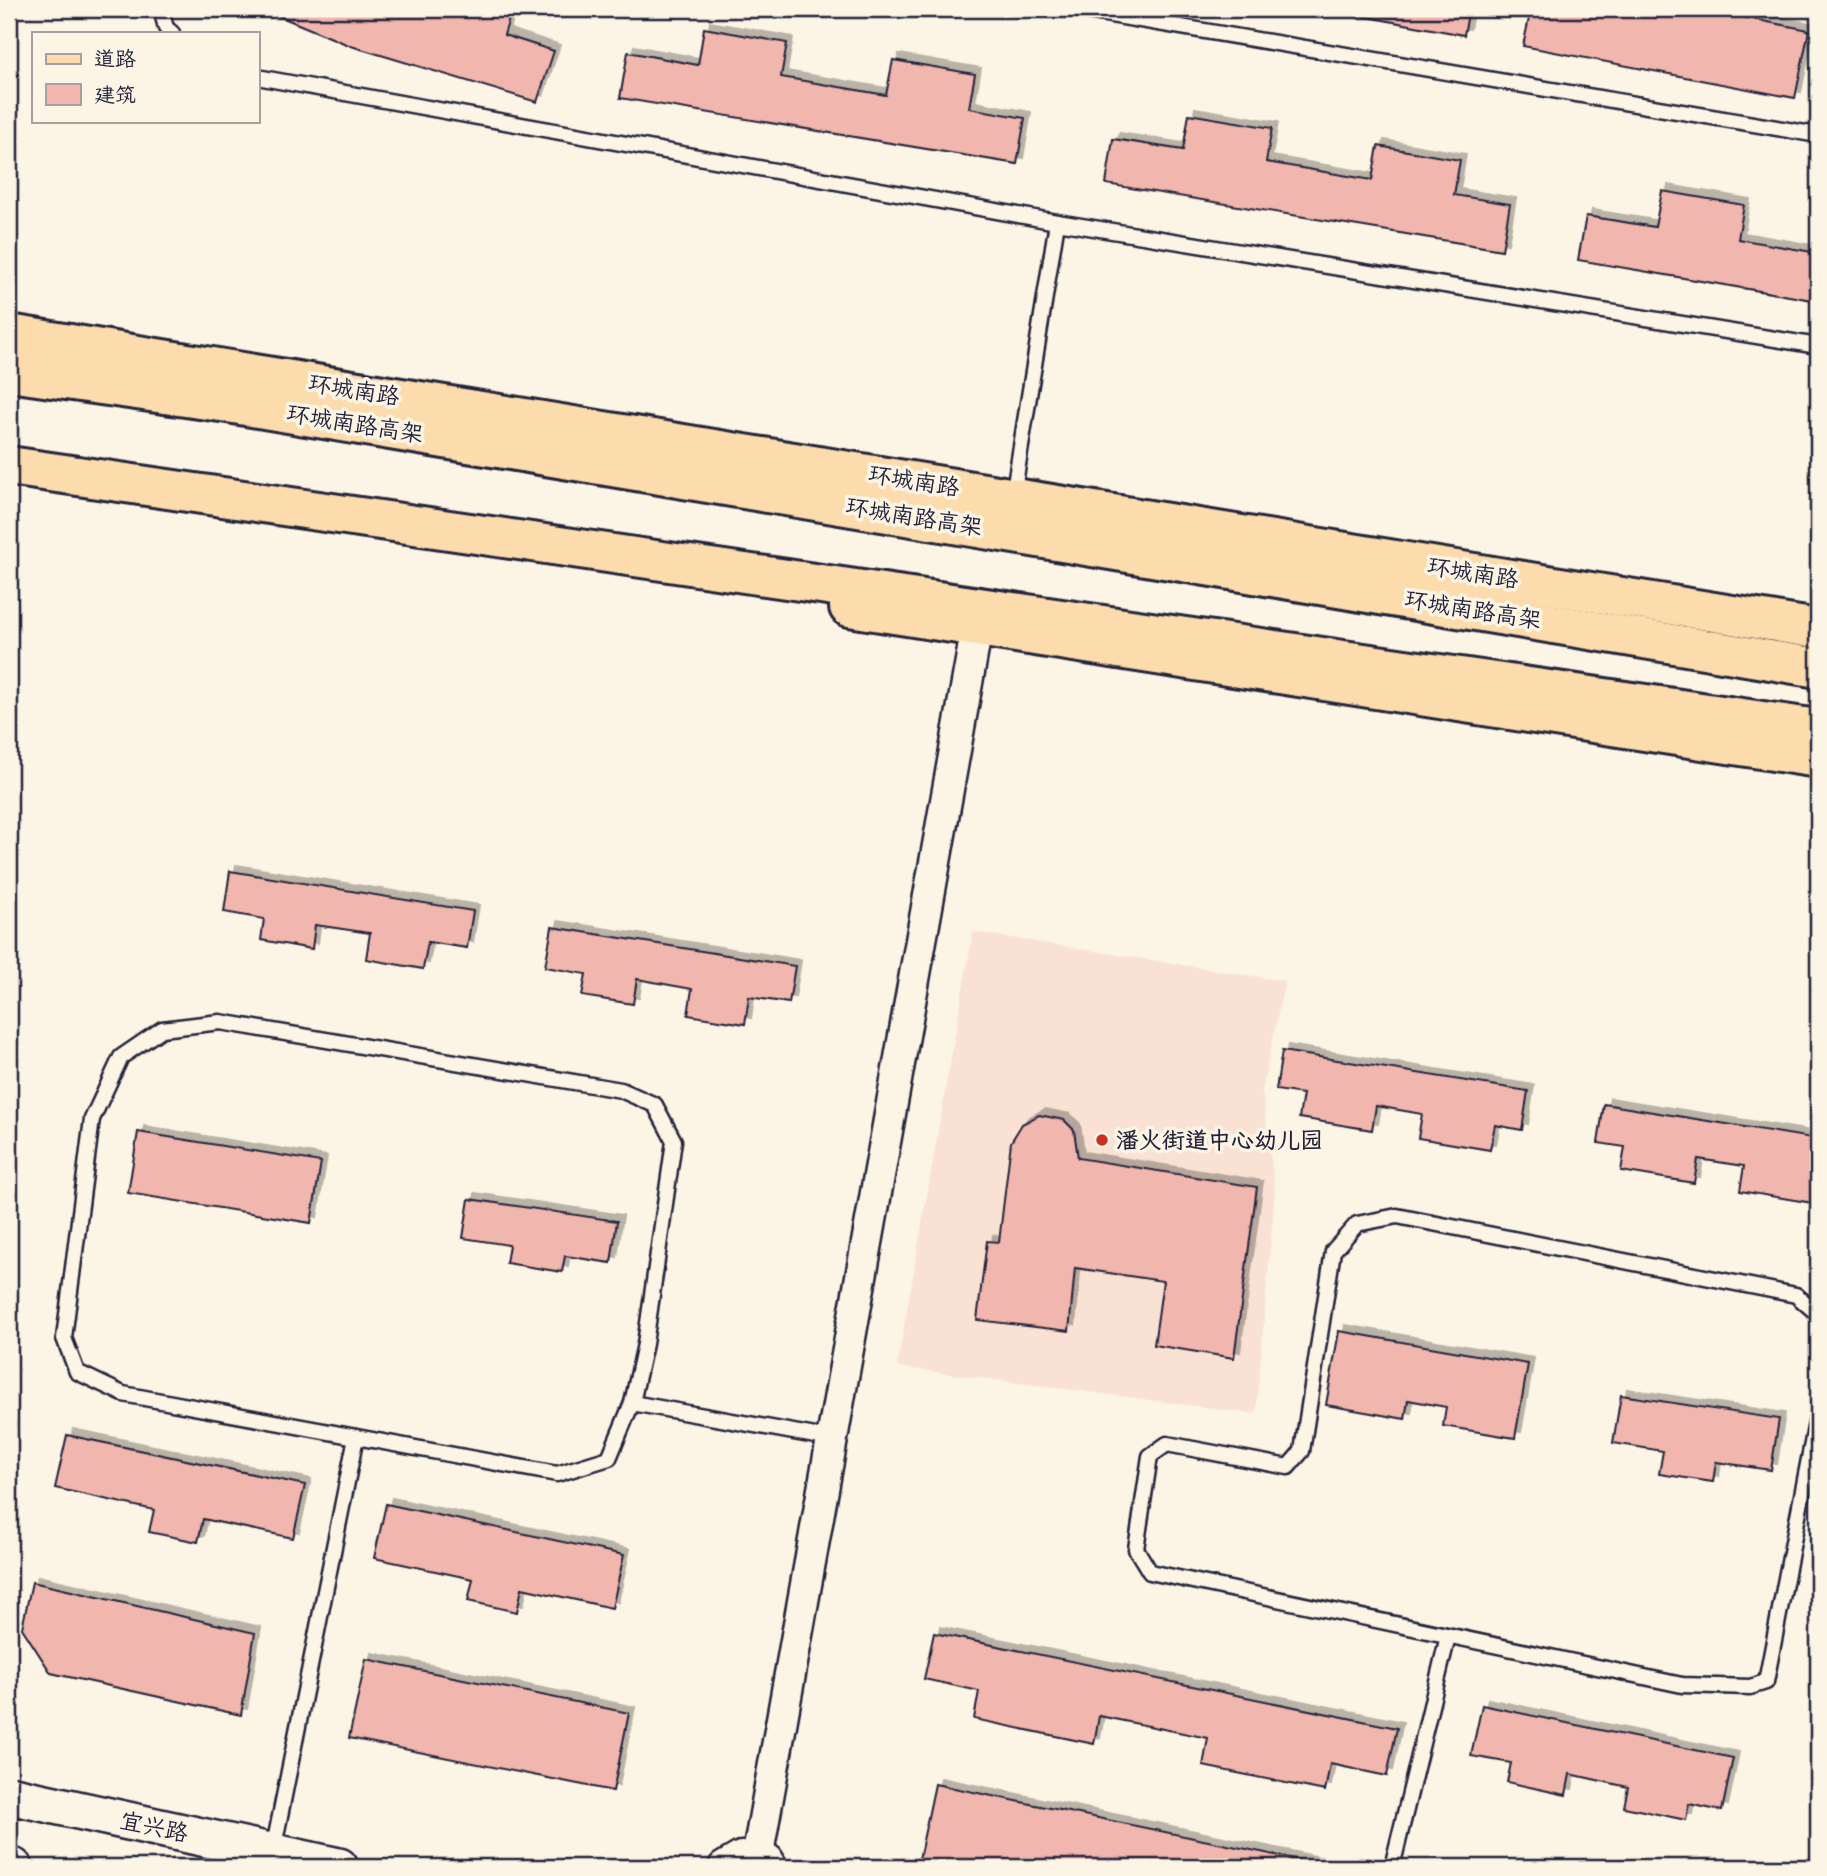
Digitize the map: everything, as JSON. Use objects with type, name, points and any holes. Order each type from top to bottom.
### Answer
[{"type":"main road","name":"环城南路","points":[[9,334],[1818,629]]},
{"type":"main road","name":"环城南路高架","points":[[9,372],[228,403],[1818,668]]},
{"type":"main road","points":[[9,466],[1818,729]]},
{"type":"main road","points":[[9,481],[977,627],[1818,758]]},
{"type":"main road","points":[[1625,636],[1818,651]]},
{"type":"street","points":[[724,1867],[741,1857],[765,1863],[832,1439],[977,627]]},
{"type":"street","name":"宜兴路","points":[[9,1795],[340,1867]]},
{"type":"lane","points":[[160,9],[166,28],[171,32]]},
{"type":"lane","points":[[1075,9],[1818,135]]},
{"type":"lane","points":[[259,77],[1057,222],[1818,346]]},
{"type":"lane","points":[[1013,498],[1057,222]]},
{"type":"lane","points":[[220,1022],[621,1090],[655,1105],[674,1141],[645,1344],[632,1403],[609,1458],[556,1474],[123,1394],[77,1372],[64,1338],[92,1119],[121,1057],[162,1029],[220,1022]]},
{"type":"lane","points":[[1818,1314],[1796,1295],[1398,1216],[1357,1224],[1333,1251],[1301,1451],[1288,1467],[1167,1444],[1150,1456],[1136,1549],[1150,1572],[1682,1685],[1750,1687],[1766,1682],[1818,1412]]},
{"type":"lane","points":[[632,1403],[832,1439]]},
{"type":"lane","points":[[272,1853],[356,1437]]},
{"type":"lane","points":[[1392,1867],[1448,1636]]},
{"type":"shaded area","name":"潘火街道中心幼儿园","points":[[973,932],[1285,981],[1262,1090],[1275,1191],[1256,1414],[897,1367]]},
{"type":"building","points":[[262,9],[409,9],[424,14],[426,9],[512,9],[504,35],[554,51],[537,102],[351,46]]},
{"type":"building","points":[[1324,9],[1469,9],[1464,35]]},
{"type":"building","points":[[1531,9],[1701,9],[1809,30],[1795,98],[1523,46]]},
{"type":"building","points":[[704,28],[787,43],[781,77],[886,95],[893,60],[975,74],[969,108],[1025,118],[1017,164],[620,98],[628,52],[698,65]]},
{"type":"building","points":[[1189,114],[1272,128],[1266,162],[1372,180],[1378,146],[1460,160],[1454,195],[1510,204],[1502,250],[1106,184],[1113,139],[1183,150]]},
{"type":"building","points":[[1662,191],[1744,205],[1738,239],[1818,253],[1818,301],[1578,260],[1586,216],[1655,227]]},
{"type":"building","points":[[230,871],[473,911],[467,948],[428,942],[423,969],[366,959],[370,933],[315,925],[312,949],[261,940],[264,919],[224,912]]},
{"type":"building","points":[[552,927],[795,966],[789,1003],[749,997],[745,1024],[688,1015],[692,989],[637,979],[633,1004],[582,996],[586,974],[545,967]]},
{"type":"building","points":[[1282,1051],[1528,1091],[1522,1130],[1495,1125],[1490,1150],[1418,1138],[1422,1114],[1376,1106],[1372,1130],[1299,1118],[1303,1094],[1276,1090]]},
{"type":"building","points":[[1604,1104],[1818,1139],[1818,1179],[1813,1203],[1740,1191],[1744,1166],[1698,1159],[1694,1183],[1621,1171],[1625,1147],[1598,1143]]},
{"type":"building","points":[[1039,1115],[1064,1120],[1074,1130],[1078,1158],[1257,1187],[1234,1358],[1154,1345],[1163,1281],[1075,1268],[1069,1331],[977,1320],[987,1241],[999,1242],[1011,1142],[1022,1124]]},
{"type":"building","points":[[138,1132],[321,1162],[311,1223],[128,1193]]},
{"type":"building","points":[[469,1199],[617,1221],[611,1263],[565,1256],[562,1272],[506,1263],[509,1245],[463,1238]]},
{"type":"building","points":[[1339,1331],[1528,1364],[1515,1438],[1443,1426],[1446,1407],[1408,1400],[1405,1419],[1326,1405]]},
{"type":"building","points":[[1621,1395],[1779,1419],[1771,1470],[1716,1462],[1713,1482],[1659,1474],[1663,1451],[1613,1443]]},
{"type":"building","points":[[67,1435],[305,1485],[293,1538],[203,1519],[198,1542],[149,1532],[154,1510],[55,1488]]},
{"type":"building","points":[[386,1504],[624,1555],[612,1608],[522,1588],[517,1612],[468,1601],[473,1579],[374,1558]]},
{"type":"building","points":[[32,1582],[255,1633],[241,1715],[51,1673],[22,1628]]},
{"type":"building","points":[[934,1633],[1397,1728],[1387,1776],[1330,1764],[1325,1791],[1203,1766],[1208,1738],[1099,1716],[1094,1744],[974,1719],[979,1691],[924,1679]]},
{"type":"building","points":[[366,1659],[629,1713],[613,1791],[349,1738]]},
{"type":"building","points":[[1482,1705],[1733,1758],[1722,1811],[1689,1804],[1686,1820],[1624,1807],[1628,1787],[1570,1774],[1566,1795],[1507,1782],[1511,1763],[1471,1756]]},
{"type":"building","points":[[935,1784],[1333,1867],[934,1867],[918,1864]]},
{"type":"place","name":"潘火街道中心幼儿园","points":[[1102,1140]]}]
